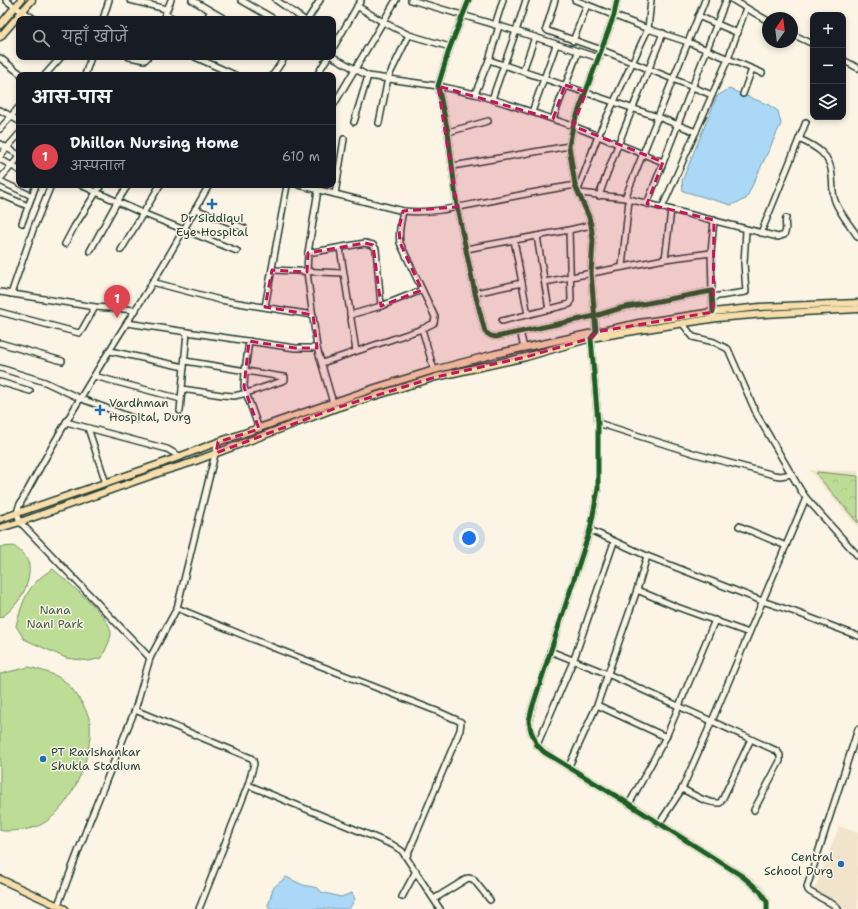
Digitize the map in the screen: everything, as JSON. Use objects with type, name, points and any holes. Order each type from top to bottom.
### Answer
[{"type":"main road","points":[[0,25],[21,0]]},
{"type":"main road","points":[[18,16],[32,0]]},
{"type":"main road","points":[[0,36],[16,19]]},
{"type":"main road","points":[[0,519],[375,388],[434,370],[524,348],[639,323],[713,312],[760,307],[858,303]]},
{"type":"main road","points":[[0,528],[216,454],[336,408],[436,377],[526,357],[591,338],[682,323],[765,314],[858,309]]},
{"type":"main road","points":[[0,879],[62,908]]},
{"type":"street","points":[[6,0],[14,7],[30,16]]},
{"type":"street","points":[[103,16],[109,0]]},
{"type":"street","points":[[130,0],[165,14],[171,0]]},
{"type":"street","points":[[192,0],[220,16]]},
{"type":"street","points":[[242,0],[269,16]]},
{"type":"street","points":[[276,0],[299,16]]},
{"type":"street","points":[[310,16],[320,0]]},
{"type":"street","points":[[336,43],[361,0]]},
{"type":"street","points":[[336,101],[396,0]]},
{"type":"street","points":[[411,0],[497,25],[598,58]]},
{"type":"street","points":[[468,0],[450,47],[438,86],[448,132],[457,207],[475,293],[485,332],[496,337],[521,336],[621,308],[712,291]]},
{"type":"street","points":[[475,94],[489,60],[503,0]]},
{"type":"street","points":[[492,99],[526,0]]},
{"type":"street","points":[[556,0],[547,30],[602,50],[632,64],[649,69],[712,95]]},
{"type":"street","points":[[575,0],[648,29],[688,42],[762,73]]},
{"type":"street","points":[[617,0],[614,15],[602,50],[573,126],[569,146],[575,184],[589,216],[593,240],[591,273],[596,332],[591,338],[598,423],[598,489],[590,530],[536,691],[530,720],[531,731],[537,745],[544,752],[629,804],[748,881],[760,891],[767,902],[767,909]]},
{"type":"street","points":[[579,192],[598,136],[648,29],[651,0]]},
{"type":"street","points":[[622,267],[627,199],[643,154],[705,0]]},
{"type":"street","points":[[647,204],[726,0]]},
{"type":"street","points":[[733,0],[762,17]]},
{"type":"street","points":[[573,40],[587,5]]},
{"type":"street","points":[[357,6],[383,22],[409,35],[450,47]]},
{"type":"street","points":[[662,208],[728,59],[746,8]]},
{"type":"street","points":[[208,16],[211,11]]},
{"type":"street","points":[[698,16],[738,33]]},
{"type":"street","points":[[599,196],[618,144],[634,108],[663,33]]},
{"type":"street","points":[[379,124],[388,78],[409,35]]},
{"type":"street","points":[[523,71],[535,37]]},
{"type":"street","points":[[798,37],[810,43]]},
{"type":"street","points":[[532,112],[556,45]]},
{"type":"street","points":[[553,119],[578,52]]},
{"type":"street","points":[[0,58],[18,72]]},
{"type":"street","points":[[336,59],[354,70],[368,76],[438,86],[492,99],[573,126],[663,162]]},
{"type":"street","points":[[48,72],[59,60]]},
{"type":"street","points":[[86,72],[89,60]]},
{"type":"street","points":[[202,60],[228,72]]},
{"type":"street","points":[[275,72],[283,60]]},
{"type":"street","points":[[319,72],[326,60]]},
{"type":"street","points":[[489,60],[634,108],[696,132]]},
{"type":"street","points":[[846,62],[858,68]]},
{"type":"street","points":[[743,94],[752,69]]},
{"type":"street","points":[[354,122],[368,76]]},
{"type":"street","points":[[0,110],[16,120]]},
{"type":"street","points":[[0,129],[16,111]]},
{"type":"street","points":[[448,132],[488,121]]},
{"type":"street","points":[[761,233],[806,122]]},
{"type":"street","points":[[0,156],[16,138]]},
{"type":"street","points":[[336,188],[344,139]]},
{"type":"street","points":[[799,139],[820,150],[824,155],[830,165],[835,201],[858,237]]},
{"type":"street","points":[[0,144],[16,154]]},
{"type":"street","points":[[453,166],[569,146]]},
{"type":"street","points":[[0,159],[16,168]]},
{"type":"street","points":[[16,160],[0,180],[32,196]]},
{"type":"street","points":[[314,188],[413,212],[457,207],[575,184]]},
{"type":"street","points":[[22,223],[35,188]]},
{"type":"street","points":[[11,294],[34,227],[50,188]]},
{"type":"street","points":[[88,188],[142,213],[237,251]]},
{"type":"street","points":[[66,244],[74,227],[99,188]]},
{"type":"street","points":[[90,251],[126,188]]},
{"type":"street","points":[[121,250],[158,188]]},
{"type":"street","points":[[150,658],[20,522],[17,513],[19,506],[41,464],[79,398],[136,310],[207,188]]},
{"type":"street","points":[[265,307],[286,188]]},
{"type":"street","points":[[335,194],[336,188]]},
{"type":"street","points":[[318,190],[308,253],[307,272],[317,348],[333,403]]},
{"type":"street","points":[[579,192],[627,199],[778,237],[784,236],[787,228],[786,218]]},
{"type":"street","points":[[0,194],[28,206]]},
{"type":"street","points":[[195,209],[244,228]]},
{"type":"street","points":[[665,259],[671,210]]},
{"type":"street","points":[[322,363],[422,329],[432,325],[435,320],[400,243],[399,228],[405,211]]},
{"type":"street","points":[[713,312],[712,253],[714,220]]},
{"type":"street","points":[[466,249],[591,225]]},
{"type":"street","points":[[502,321],[570,304],[569,230]]},
{"type":"street","points":[[712,297],[746,292],[744,263],[746,230]]},
{"type":"street","points":[[538,236],[549,310]]},
{"type":"street","points":[[514,240],[528,315]]},
{"type":"street","points":[[308,253],[365,243],[370,244],[376,249],[381,306]]},
{"type":"street","points":[[340,248],[356,351]]},
{"type":"street","points":[[545,282],[665,259],[712,253]]},
{"type":"street","points":[[272,270],[343,272]]},
{"type":"street","points":[[152,282],[220,300],[313,315]]},
{"type":"street","points":[[475,293],[522,283]]},
{"type":"street","points":[[350,315],[381,306],[422,290]]},
{"type":"street","points":[[0,292],[95,307],[136,310]]},
{"type":"street","points":[[0,312],[79,333],[95,307]]},
{"type":"street","points":[[127,323],[295,348],[317,348]]},
{"type":"street","points":[[682,323],[693,337],[714,342],[728,349],[757,415],[806,498],[858,556]]},
{"type":"street","points":[[422,329],[434,370]]},
{"type":"street","points":[[180,411],[187,332]]},
{"type":"street","points":[[521,336],[524,348]]},
{"type":"street","points":[[249,341],[244,387],[259,429]]},
{"type":"street","points":[[0,342],[62,360]]},
{"type":"street","points":[[110,351],[184,367]]},
{"type":"street","points":[[182,389],[234,396],[284,381],[285,378],[184,361]]},
{"type":"street","points":[[0,368],[45,382],[79,398],[136,419]]},
{"type":"street","points":[[94,376],[181,398]]},
{"type":"street","points":[[0,382],[30,391]]},
{"type":"street","points":[[66,422],[166,449],[181,457]]},
{"type":"street","points":[[598,423],[696,454],[774,475],[780,476],[792,474]]},
{"type":"street","points":[[88,428],[106,483]]},
{"type":"street","points":[[62,908],[90,820],[135,710],[150,658],[177,608],[218,442]]},
{"type":"street","points":[[659,824],[682,789],[806,498]]},
{"type":"street","points":[[740,526],[786,546]]},
{"type":"street","points":[[590,530],[647,556],[762,601],[858,636]]},
{"type":"street","points":[[537,745],[574,659],[614,542]]},
{"type":"street","points":[[568,766],[597,705],[637,590],[647,556]]},
{"type":"street","points":[[637,590],[677,607],[749,633]]},
{"type":"street","points":[[177,608],[439,712],[460,722],[460,730],[407,856]]},
{"type":"street","points":[[629,804],[666,737],[715,620]]},
{"type":"street","points":[[550,651],[574,659],[777,751],[780,758],[754,810]]},
{"type":"street","points":[[597,705],[666,737]]},
{"type":"street","points":[[135,710],[253,760],[254,764],[248,785],[199,909]]},
{"type":"street","points":[[838,909],[834,905],[810,892],[807,887],[858,729]]},
{"type":"street","points":[[682,789],[708,801],[720,803],[751,739]]},
{"type":"street","points":[[248,785],[393,845],[407,856],[440,909]]},
{"type":"street","points":[[402,897],[416,871]]},
{"type":"street","points":[[434,899],[470,878],[473,879],[490,900]]},
{"type":"highlighted area","points":[[565,85],[586,92],[573,126],[663,162],[647,204],[714,220],[713,312],[596,332],[591,338],[526,357],[436,377],[336,408],[216,453],[218,442],[259,429],[244,387],[249,341],[295,348],[317,348],[313,315],[265,307],[272,270],[307,272],[308,253],[365,243],[373,245],[381,306],[422,290],[400,243],[399,228],[403,211],[457,207],[438,86],[553,119]]},
{"type":"shaded area","points":[[809,470],[858,471],[858,528]]},
{"type":"shaded area","name":"Central School Durg","points":[[839,826],[858,833],[858,909],[843,909],[813,894]]},
{"type":"green space","points":[[817,472],[858,476],[858,523],[817,475]]},
{"type":"green space","points":[[14,546],[27,560],[29,566],[28,581],[22,596],[6,614],[0,618],[0,547]]},
{"type":"green space","name":"Nana Nani Park","points":[[53,569],[95,608],[109,625],[111,635],[102,658],[89,661],[66,658],[24,639],[16,626],[24,600],[32,586]]},
{"type":"green space","name":"PT Ravishankar Shukla Stadium","points":[[29,667],[55,675],[67,683],[76,694],[84,706],[89,718],[90,736],[88,749],[85,763],[73,791],[56,813],[47,821],[32,828],[3,831],[0,830],[0,674]]},
{"type":"water","points":[[729,89],[769,105],[778,111],[781,124],[746,199],[731,205],[683,191],[682,181],[717,96]]},
{"type":"water","points":[[286,877],[303,885],[318,888],[321,892],[341,897],[352,893],[355,899],[349,909],[270,909],[268,906],[273,888]]},
{"type":"cycle path","points":[[469,0],[450,47],[438,86],[448,132],[457,207],[475,293],[485,332],[496,337],[595,316],[621,308],[712,291],[713,312]]},
{"type":"cycle path","points":[[617,0],[614,15],[573,126],[569,146],[575,185],[589,217],[593,240],[591,273],[596,332],[591,338],[598,423],[598,489],[590,530],[529,721],[531,731],[537,745],[544,752],[742,876],[760,891],[767,902],[767,909]]},
{"type":"place","name":"Dr Siddiqui Eye Hospital","points":[[212,204]]},
{"type":"place","name":"Dhillon Nursing Home","points":[[117,318]]},
{"type":"place","name":"Vardhman Hospital, Durg","points":[[100,410]]},
{"type":"place","name":"PT Ravishankar Shukla Stadium","points":[[43,759]]},
{"type":"place","name":"Central School Durg","points":[[841,864]]}]
